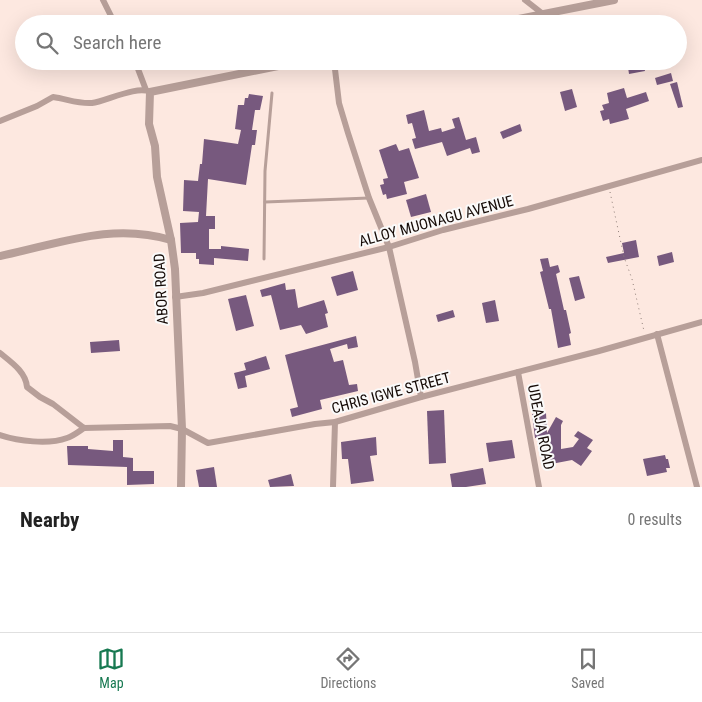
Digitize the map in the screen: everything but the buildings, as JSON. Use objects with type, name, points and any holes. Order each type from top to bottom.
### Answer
[{"type":"street","points":[[103,0],[110,15]]},
{"type":"street","points":[[525,0],[543,14]]},
{"type":"street","points":[[538,15],[614,0]]},
{"type":"street","points":[[139,70],[148,91]]},
{"type":"street","points":[[0,121],[37,106],[53,97],[77,103],[94,102],[256,70]]},
{"type":"street","points":[[335,70],[339,103],[369,198],[390,248],[421,397]]},
{"type":"street","name":"ABOR ROAD","points":[[148,91],[149,124],[155,146],[157,176],[171,240],[175,269],[182,429],[181,487]]},
{"type":"street","name":"ALLOY MUONAGU AVENUE","points":[[175,297],[203,293],[390,248],[443,230],[528,209],[702,160]]},
{"type":"street","points":[[0,256],[65,240],[118,233],[151,234],[171,240]]},
{"type":"street","name":"CHRIS IGWE STREET","points":[[84,428],[170,426],[182,429],[208,443],[335,422],[421,397],[702,322]]},
{"type":"street","points":[[657,334],[696,487]]},
{"type":"street","points":[[0,353],[26,379],[27,387],[84,428],[66,438],[46,441],[21,440],[0,435]]},
{"type":"street","name":"UDEAJA ROAD","points":[[518,372],[539,487]]},
{"type":"street","points":[[333,487],[335,422]]},
{"type":"lane","points":[[264,259],[265,171],[272,93]]},
{"type":"lane","points":[[265,202],[369,198]]},
{"type":"path","points":[[608,186],[624,257],[632,279],[646,337]]}]
